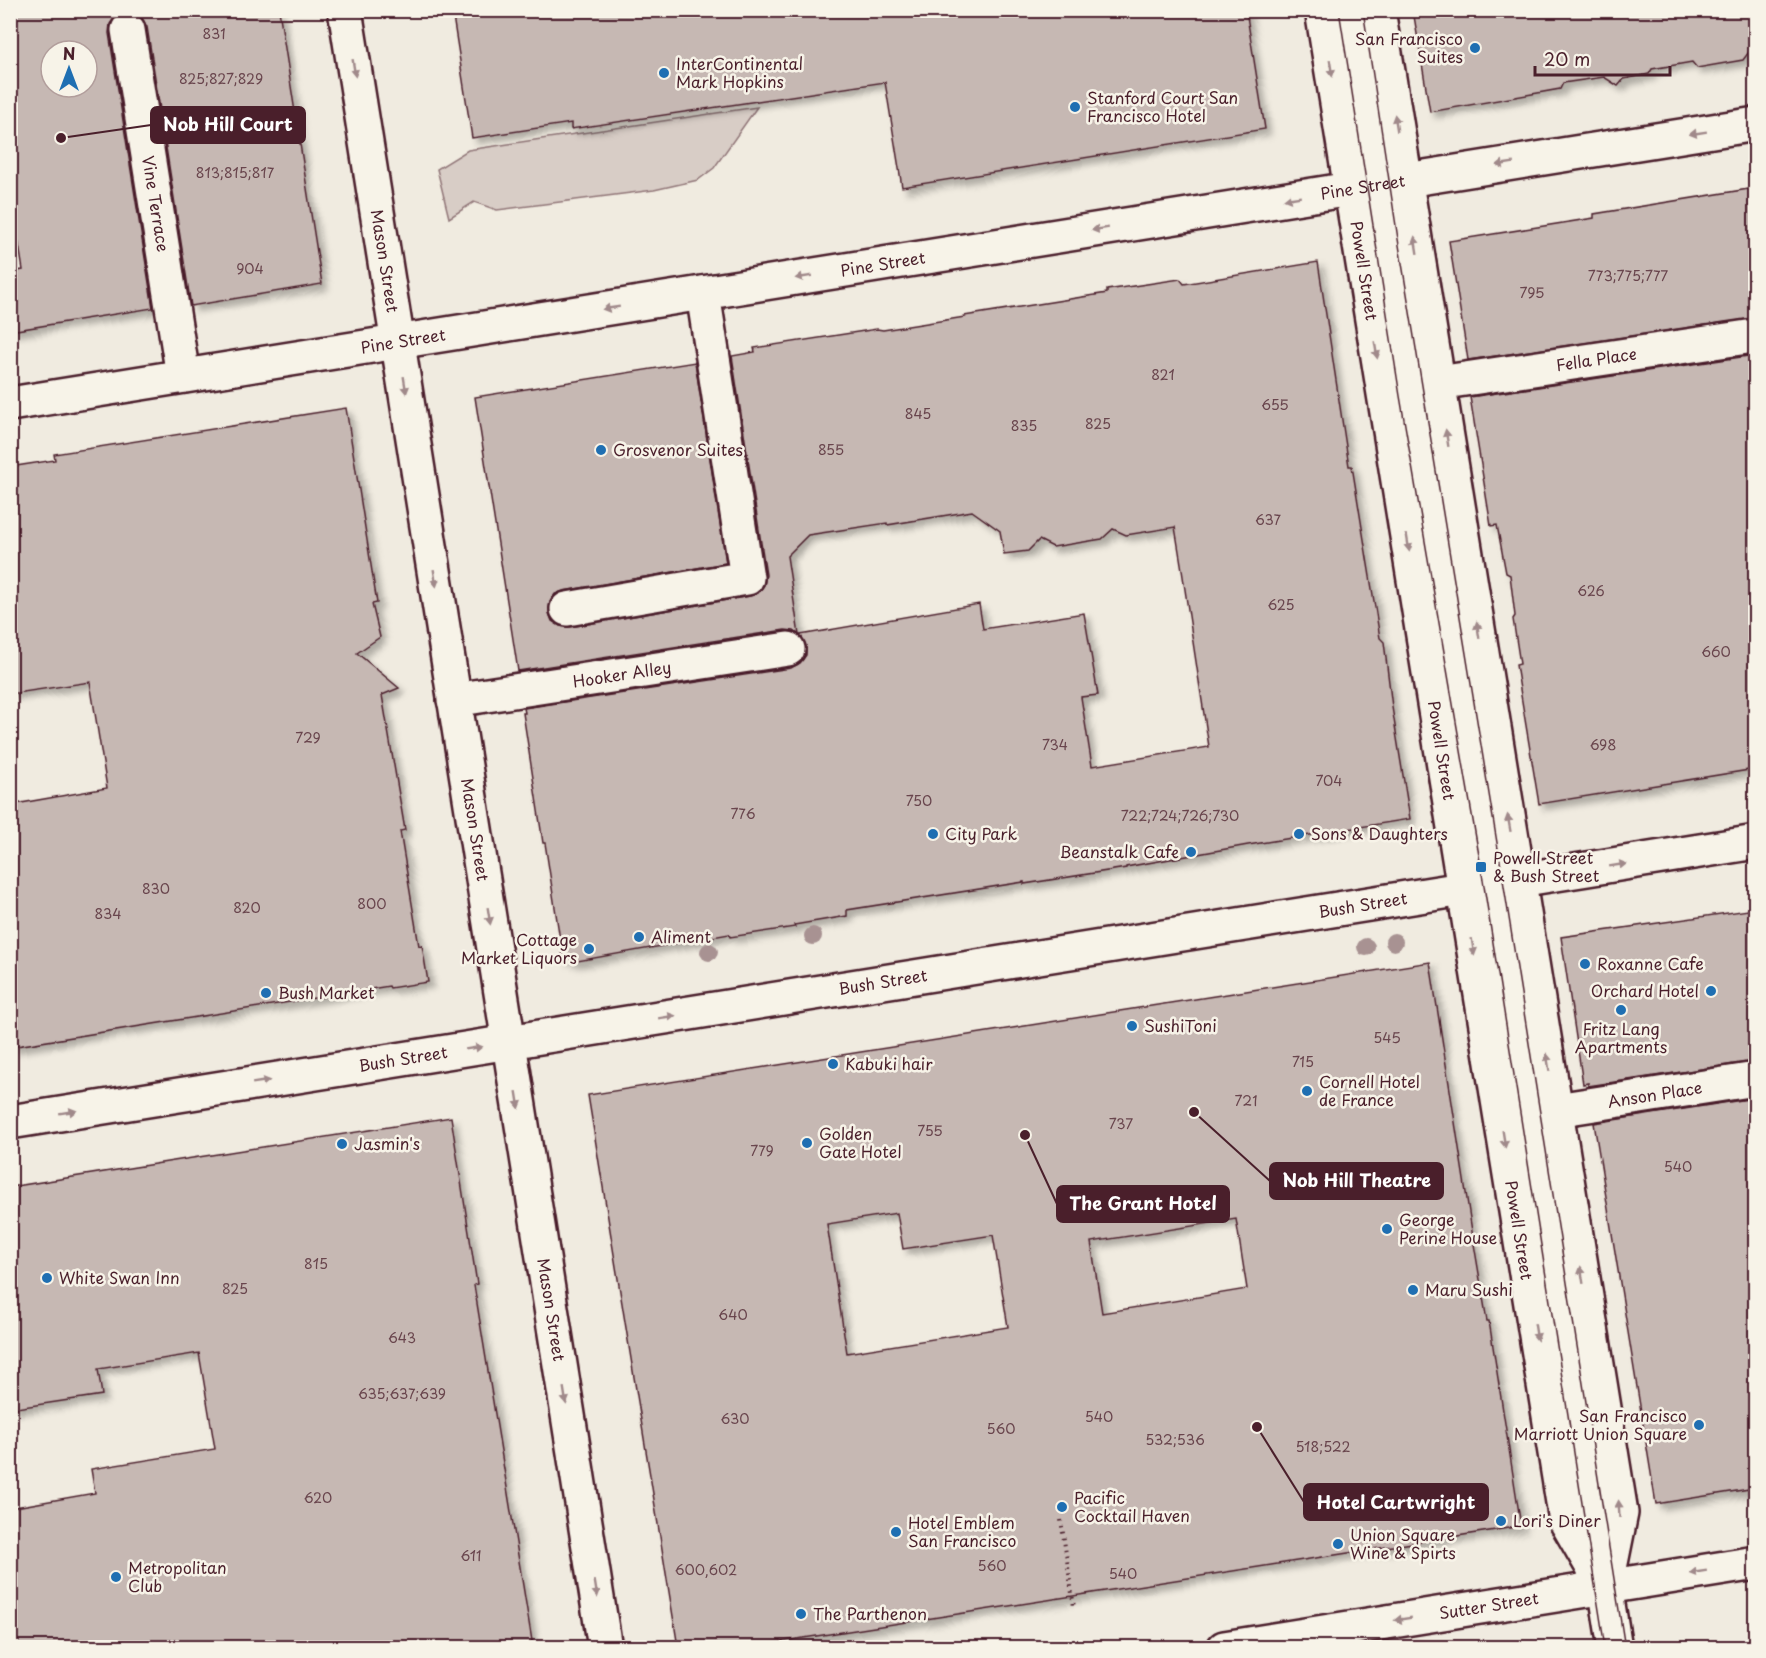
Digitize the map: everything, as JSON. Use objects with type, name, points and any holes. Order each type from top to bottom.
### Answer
[{"type":"street","name":"Mason Street","points":[[345,10],[605,1647]]},
{"type":"street","name":"Powell Street","points":[[1322,10],[1378,184],[1438,383],[1492,885],[1566,1521],[1606,1587]]},
{"type":"street","points":[[1352,10],[1378,184]]},
{"type":"street","name":"Powell Street","points":[[1378,10],[1378,184],[1492,885],[1556,1110],[1621,1513],[1606,1587],[1615,1647]]},
{"type":"street","name":"Vine Terrace","points":[[128,30],[183,376]]},
{"type":"street","name":"Pine Street","points":[[10,404],[1755,124]]},
{"type":"street","points":[[567,609],[747,578],[704,293]]},
{"type":"street","name":"Fella Place","points":[[1438,383],[1754,336]]},
{"type":"street","name":"Hooker Alley","points":[[454,700],[788,648]]},
{"type":"street","name":"Bush Street","points":[[10,1122],[1755,842]]},
{"type":"street","name":"Anson Place","points":[[1556,1110],[1755,1079]]},
{"type":"street","name":"Sutter Street","points":[[1224,1647],[1755,1563]]},
{"type":"path","points":[[1061,1520],[1074,1607]]},
{"type":"shaded area","points":[[757,107],[714,168],[698,180],[654,190],[497,210],[474,202],[449,218],[437,169],[468,150]]},
{"type":"building","points":[[10,10],[279,10],[322,284],[191,306],[147,27],[142,18],[126,11],[116,16],[110,24],[109,33],[153,308],[10,331],[10,272],[23,270],[10,189]]},
{"type":"building","points":[[452,10],[1246,10],[1265,129],[902,187],[885,82],[571,129],[571,123],[472,138]]},
{"type":"building","points":[[1413,10],[1755,10],[1755,44],[1743,60],[1697,68],[1692,62],[1652,69],[1649,74],[1624,79],[1618,86],[1604,77],[1563,83],[1560,89],[1430,112]]},
{"type":"building","points":[[1755,188],[1755,318],[1468,360],[1449,241],[1594,218],[1594,214]]},
{"type":"building","points":[[1318,262],[1349,466],[1352,466],[1380,638],[1384,642],[1410,819],[1248,845],[1126,868],[847,910],[847,916],[794,925],[795,927],[730,937],[729,934],[572,962],[571,958],[563,959],[545,843],[543,843],[524,708],[791,668],[800,663],[806,655],[806,646],[800,635],[979,604],[983,629],[1084,613],[1098,695],[1081,697],[1092,766],[1209,747],[1182,570],[1175,527],[1126,535],[1113,529],[1102,539],[1053,547],[1039,540],[1028,551],[1004,554],[1000,531],[972,511],[808,535],[787,556],[799,635],[794,631],[785,630],[518,671],[475,397],[695,362],[726,563],[555,594],[550,602],[549,613],[552,621],[560,626],[570,627],[750,596],[758,593],[764,585],[766,575],[732,356],[755,352],[754,348],[965,317],[1107,293],[1107,290],[1180,279],[1184,284]]},
{"type":"building","points":[[1755,355],[1755,769],[1539,804],[1516,665],[1520,664],[1513,619],[1515,616],[1510,575],[1506,573],[1497,525],[1491,526],[1470,397]]},
{"type":"building","points":[[346,408],[377,603],[372,604],[380,637],[357,653],[399,688],[382,695],[405,830],[400,831],[419,946],[422,945],[428,982],[390,988],[389,986],[10,1047],[10,805],[107,788],[90,682],[10,694],[10,467],[55,460],[54,454]]},
{"type":"building","points":[[1755,909],[1755,1061],[1588,1086],[1588,1083],[1583,1084],[1561,937]]},
{"type":"building","points":[[1430,962],[1521,1526],[746,1647],[678,1647],[588,1095]],"holes":[[[897,1213],[903,1249],[993,1235],[1008,1327],[847,1353],[827,1224]],[[1236,1219],[1247,1289],[1102,1313],[1091,1242]]]},
{"type":"building","points":[[1755,1098],[1755,1488],[1656,1504],[1594,1123]]},
{"type":"building","points":[[451,1117],[477,1284],[474,1285],[533,1647],[10,1647],[10,1508],[95,1493],[91,1469],[215,1449],[199,1353],[98,1369],[102,1395],[10,1409],[10,1187]]},
{"type":"tram line","points":[[1339,10],[1400,396],[1481,867],[1605,1648]]},
{"type":"tram line","points":[[1363,10],[1625,1648]]},
{"type":"place","name":"San Francisco Suites","points":[[1475,48]]},
{"type":"place","name":"InterContinental Mark Hopkins","points":[[664,73]]},
{"type":"place","name":"Stanford Court San Francisco Hotel","points":[[1075,107]]},
{"type":"place","name":"Nob Hill Court","points":[[61,138]]},
{"type":"place","name":"Grosvenor Suites","points":[[601,450]]},
{"type":"place","name":"City Park","points":[[933,834]]},
{"type":"place","name":"Sons & Daughters","points":[[1299,834]]},
{"type":"place","name":"Beanstalk Cafe","points":[[1191,852]]},
{"type":"place","name":"Powell Street & Bush Street","points":[[1481,867]]},
{"type":"place","name":"Aliment","points":[[639,937]]},
{"type":"place","name":"Cottage Market Liquors","points":[[589,949]]},
{"type":"place","name":"Roxanne Cafe","points":[[1585,964]]},
{"type":"place","name":"Orchard Hotel","points":[[1711,991]]},
{"type":"place","name":"Bush Market","points":[[266,993]]},
{"type":"place","name":"Fritz Lang Apartments","points":[[1621,1010]]},
{"type":"place","name":"SushiToni","points":[[1132,1026]]},
{"type":"place","name":"Kabuki hair","points":[[833,1064]]},
{"type":"place","name":"Cornell Hotel de France","points":[[1307,1091]]},
{"type":"place","name":"Nob Hill Theatre","points":[[1194,1112]]},
{"type":"place","name":"The Grant Hotel","points":[[1025,1135]]},
{"type":"place","name":"Golden Gate Hotel","points":[[807,1143]]},
{"type":"place","name":"Jasmin's","points":[[342,1144]]},
{"type":"place","name":"George Perine House","points":[[1387,1229]]},
{"type":"place","name":"White Swan Inn","points":[[47,1278]]},
{"type":"place","name":"Maru Sushi","points":[[1413,1290]]},
{"type":"place","name":"San Francisco Marriott Union Square","points":[[1699,1425]]},
{"type":"place","name":"Hotel Cartwright","points":[[1257,1427]]},
{"type":"place","name":"Pacific Cocktail Haven","points":[[1062,1507]]},
{"type":"place","name":"Lori's Diner","points":[[1501,1521]]},
{"type":"place","name":"Hotel Emblem San Francisco","points":[[896,1532]]},
{"type":"place","name":"Union Square Wine & Spirts","points":[[1338,1544]]},
{"type":"place","name":"Metropolitan Club","points":[[116,1577]]},
{"type":"place","name":"The Parthenon","points":[[801,1614]]}]
